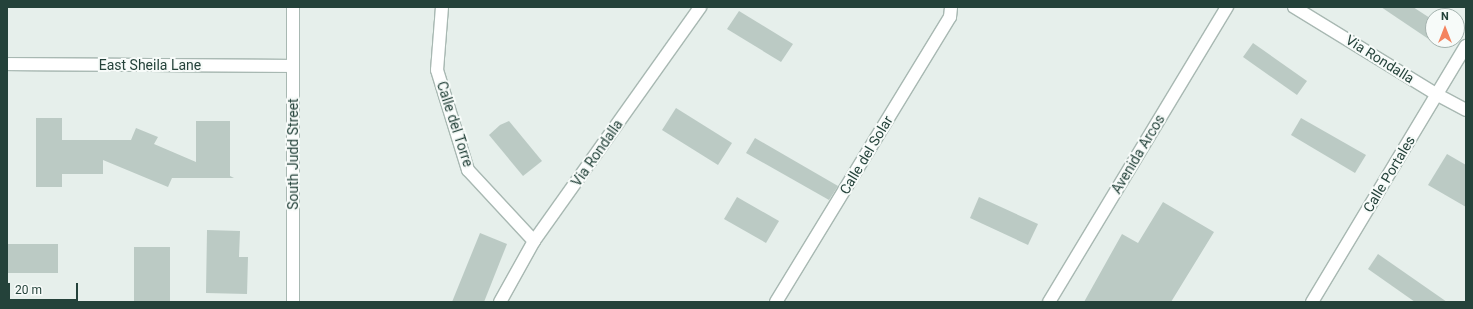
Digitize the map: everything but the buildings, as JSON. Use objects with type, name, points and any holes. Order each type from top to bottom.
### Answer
[{"type":"street","name":"South Judd Street","points":[[293,7],[293,302]]},
{"type":"street","name":"Calle del Torre","points":[[442,7],[437,70],[468,170],[534,241]]},
{"type":"street","name":"Via Rondalla","points":[[500,302],[534,241],[700,7]]},
{"type":"street","name":"Calle del Solar","points":[[776,302],[950,17],[951,7]]},
{"type":"street","name":"Avenida Arcos","points":[[1049,302],[1228,7]]},
{"type":"street","name":"Via Rondalla","points":[[1294,7],[1436,94],[1466,110]]},
{"type":"street","name":"Calle Portales","points":[[1312,302],[1466,46]]},
{"type":"street","name":"East Sheila Lane","points":[[7,64],[293,66]]}]
